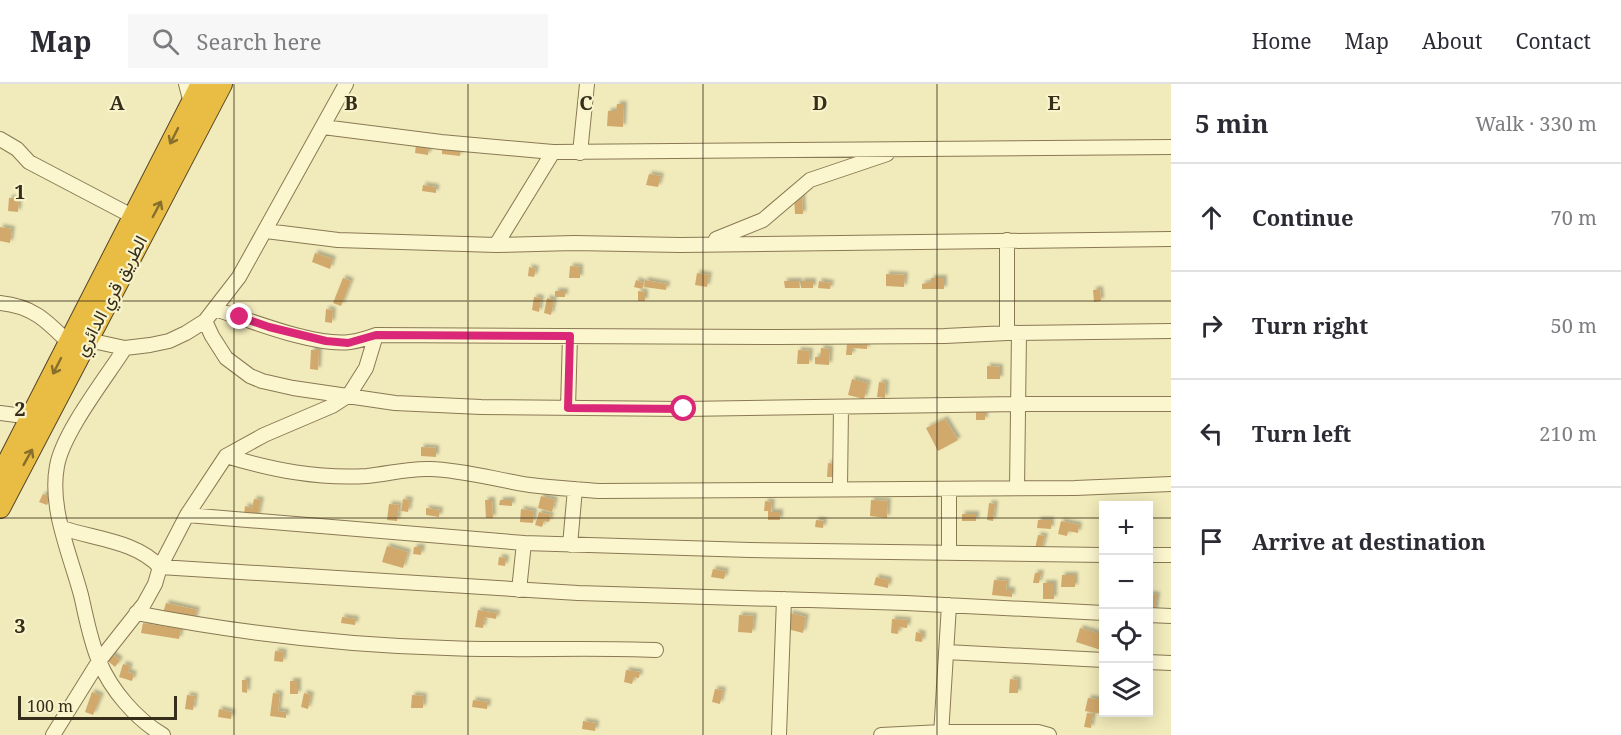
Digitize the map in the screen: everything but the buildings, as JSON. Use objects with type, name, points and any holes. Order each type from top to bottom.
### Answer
[{"type":"highway","points":[[1,475],[31,417],[78,341],[188,93],[201,84]]},
{"type":"highway","name":"الطريق قري الدائري","points":[[0,508],[78,341],[222,84]]},
{"type":"street","points":[[0,303],[31,310],[78,341],[125,348],[169,341],[205,321],[240,278],[346,84]]},
{"type":"street","points":[[580,153],[587,84]]},
{"type":"street","points":[[323,127],[441,142],[580,153],[1171,147]]},
{"type":"street","points":[[0,139],[17,149],[28,162],[132,216]]},
{"type":"street","points":[[703,244],[763,220],[810,180],[901,149]]},
{"type":"street","points":[[495,245],[553,152]]},
{"type":"street","points":[[266,231],[338,240],[495,245],[1171,239]]},
{"type":"street","points":[[1008,240],[1019,404],[1017,488]]},
{"type":"street","points":[[215,309],[269,327],[326,341],[348,343],[376,335],[814,337],[1171,330]]},
{"type":"street","points":[[205,321],[220,350],[250,376],[273,384],[395,403],[568,408],[1171,404]]},
{"type":"street","points":[[53,735],[99,661],[150,594],[160,567],[186,515],[226,456],[264,435],[332,406],[349,395],[366,368],[376,335]]},
{"type":"street","points":[[568,408],[570,336]]},
{"type":"street","points":[[125,348],[73,429],[60,454],[55,482],[56,498],[62,528],[99,661],[119,694],[134,712],[146,724],[163,735]]},
{"type":"street","points":[[840,488],[841,407]]},
{"type":"street","points":[[0,413],[31,417]]},
{"type":"street","points":[[226,456],[303,475],[368,476],[428,468],[529,484],[631,492],[1171,484]]},
{"type":"street","points":[[570,545],[575,489]]},
{"type":"street","points":[[949,489],[949,553]]},
{"type":"street","points":[[186,515],[524,543],[750,550],[1099,555]]},
{"type":"street","points":[[62,528],[134,549],[150,557],[160,567],[519,590],[949,605],[1099,613]]},
{"type":"street","points":[[519,590],[524,543]]},
{"type":"street","points":[[1153,555],[1171,555]]},
{"type":"street","points":[[779,735],[784,599]]},
{"type":"street","points":[[941,733],[949,605]]},
{"type":"street","points":[[136,613],[278,636],[407,646],[501,649],[594,647],[656,650]]},
{"type":"street","points":[[1153,615],[1171,616]]},
{"type":"street","points":[[946,652],[1099,660]]},
{"type":"street","points":[[1153,662],[1171,663]]},
{"type":"street","points":[[880,735],[1042,734]]},
{"type":"route","points":[[240,317],[308,337],[348,343],[376,335],[570,336],[568,408],[684,409]]}]
